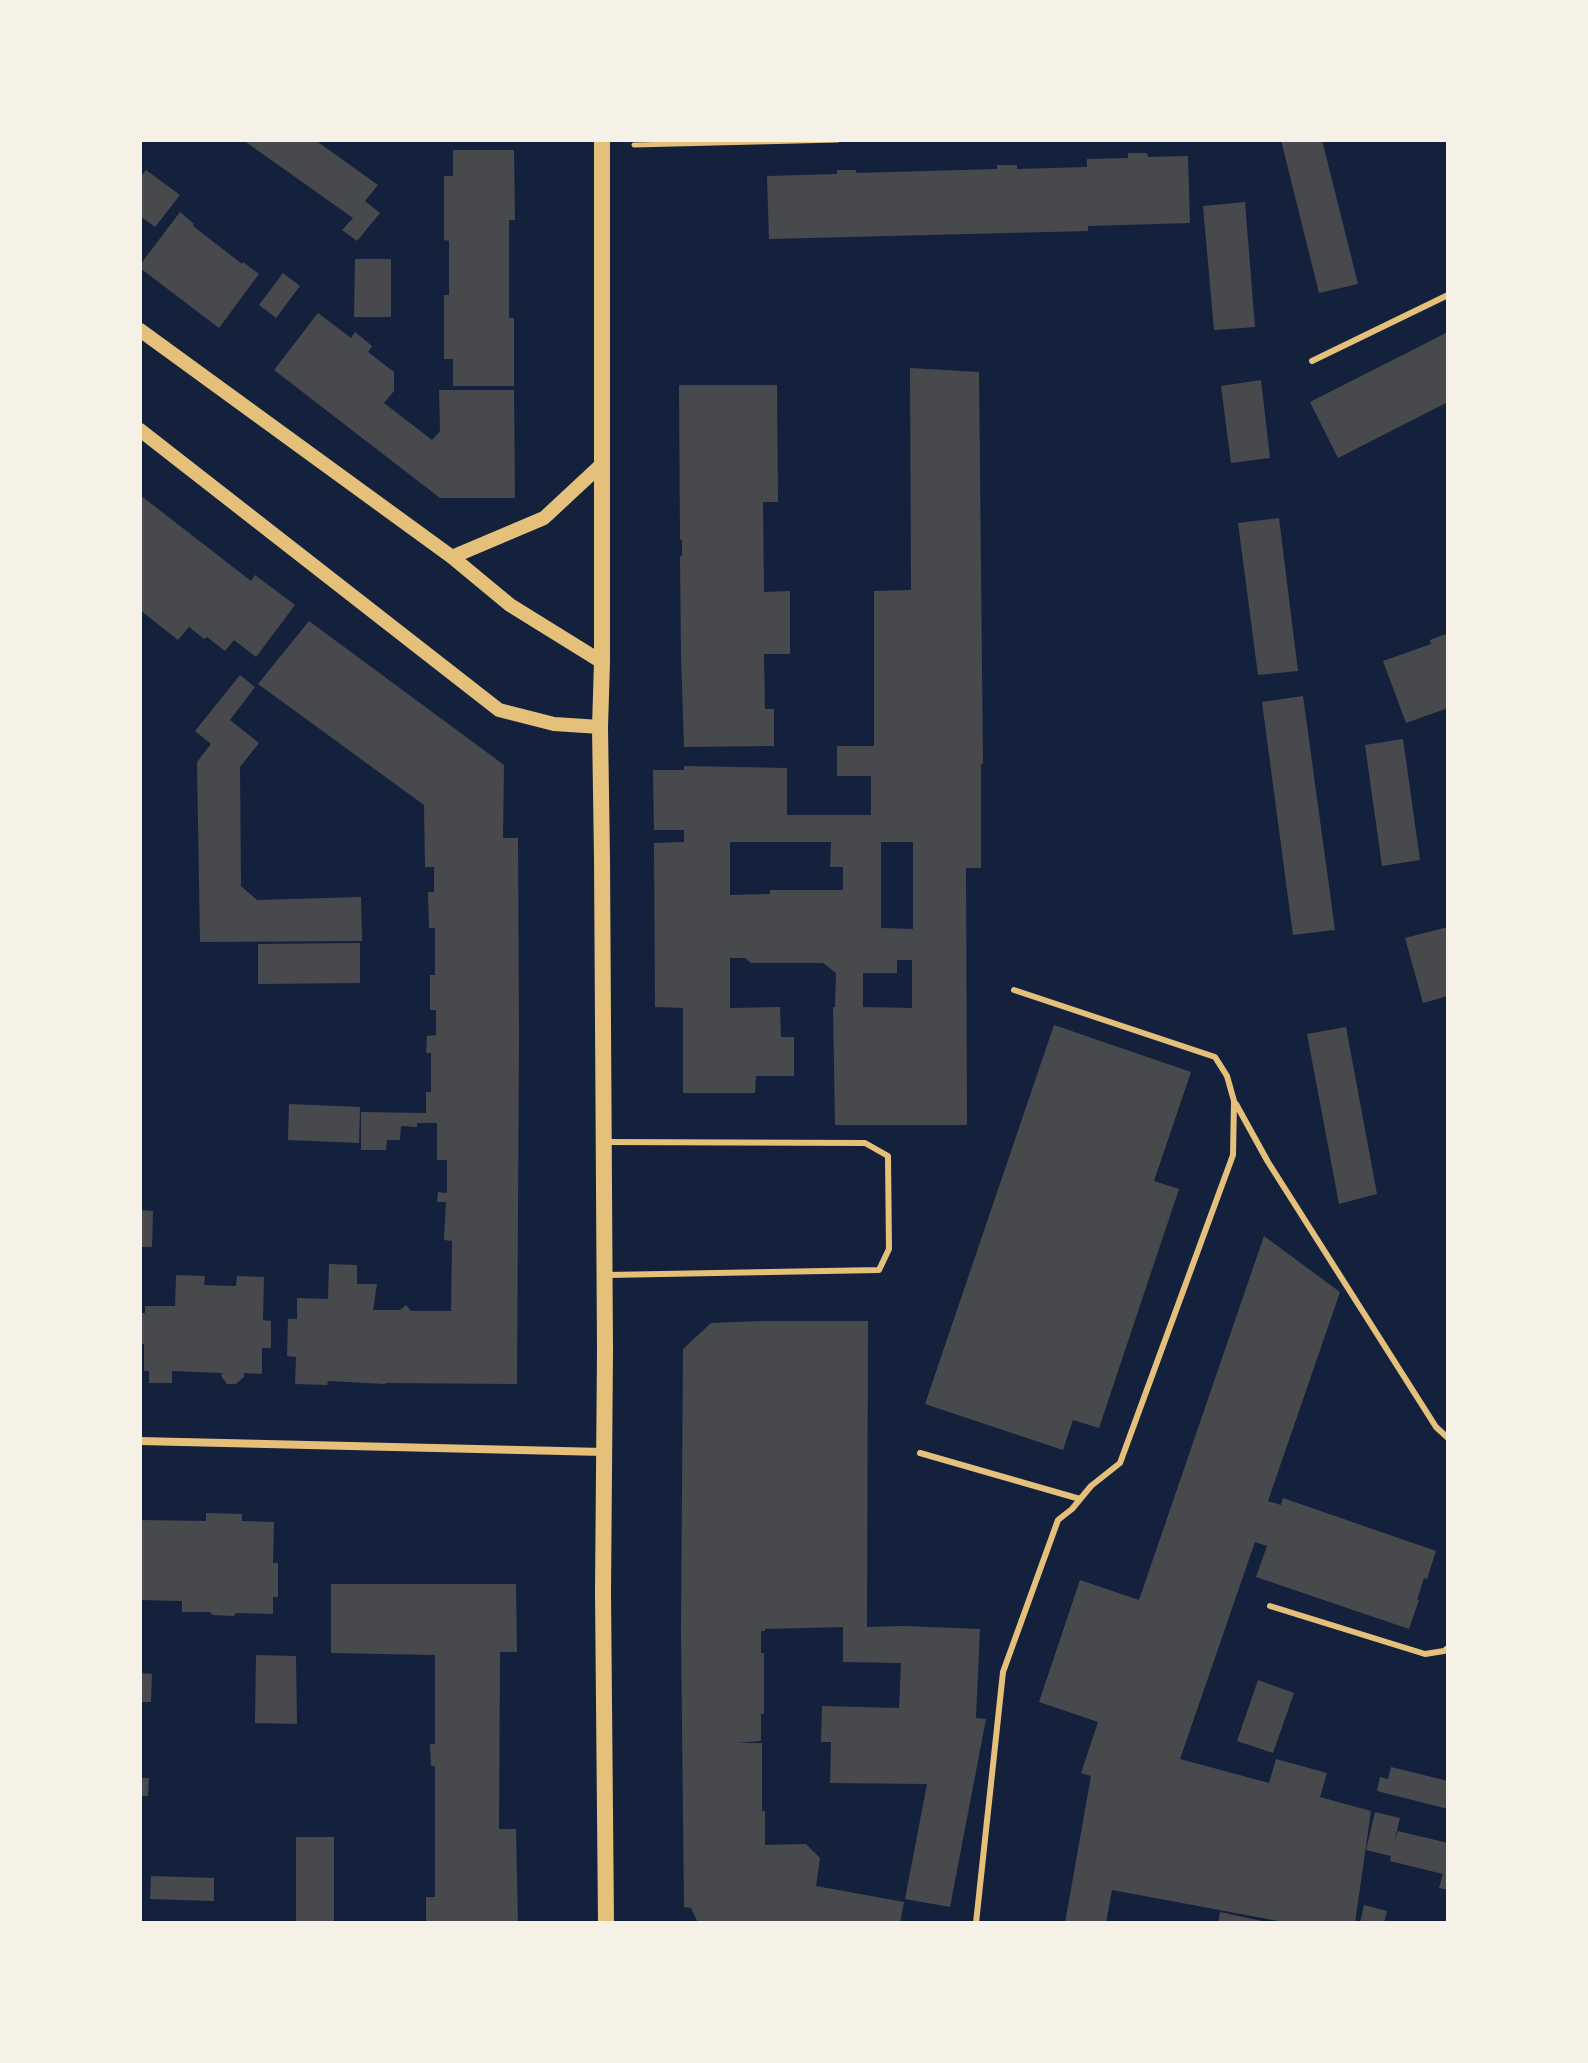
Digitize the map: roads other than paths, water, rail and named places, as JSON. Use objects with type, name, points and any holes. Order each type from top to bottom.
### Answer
[{"type":"main road","points":[[602,143],[600,727],[606,1923]]},
{"type":"street","points":[[140,330],[452,557],[510,605],[602,662]]},
{"type":"street","points":[[140,430],[499,710],[554,724],[600,727]]},
{"type":"street","points":[[452,557],[544,518],[602,464]]},
{"type":"street","points":[[140,1441],[603,1452]]},
{"type":"lane","points":[[1312,361],[1448,295]]},
{"type":"lane","points":[[1014,990],[1215,1057],[1227,1076],[1234,1101],[1276,1175],[1436,1427],[1448,1438]]},
{"type":"lane","points":[[976,1923],[1003,1672],[1058,1520],[1091,1486],[1120,1463],[1233,1155],[1234,1101]]},
{"type":"lane","points":[[604,1142],[865,1143],[888,1156],[889,1249],[879,1270],[604,1275]]},
{"type":"lane","points":[[920,1453],[1080,1499]]},
{"type":"lane","points":[[1270,1606],[1425,1654],[1448,1648]]}]
